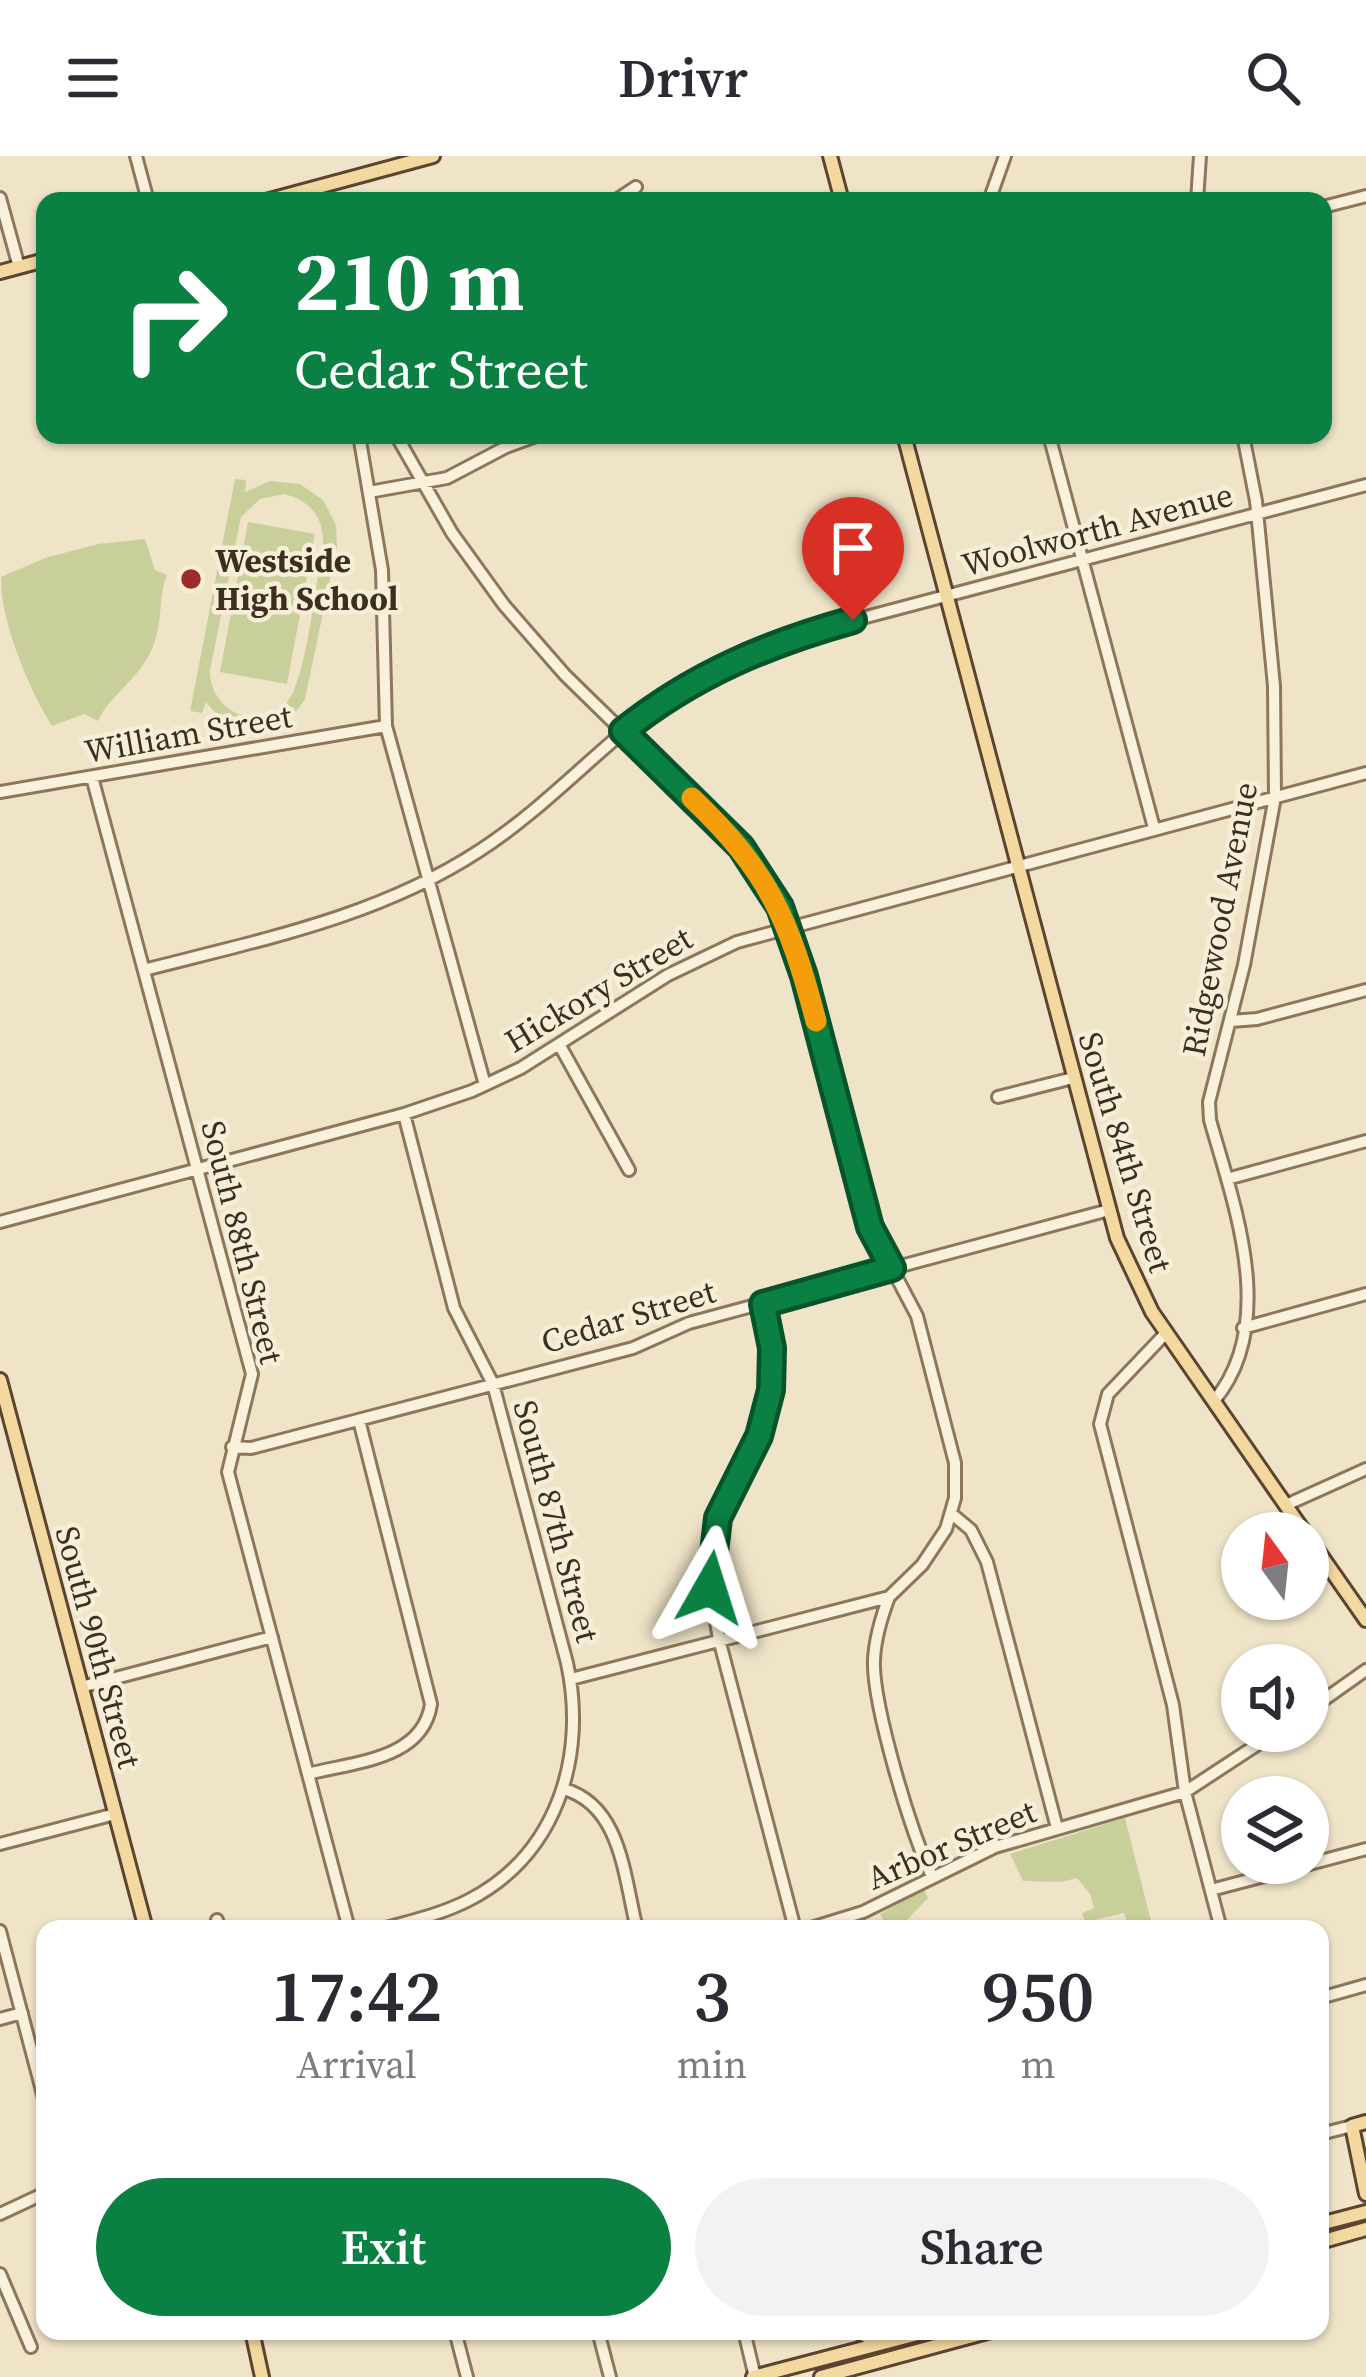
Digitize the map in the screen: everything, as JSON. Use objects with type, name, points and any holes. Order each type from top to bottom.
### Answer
[{"type":"main road","points":[[315,192],[373,164],[434,156]]},
{"type":"main road","points":[[830,156],[840,192]]},
{"type":"main road","points":[[0,272],[36,262]]},
{"type":"main road","name":"South 84th Street","points":[[906,444],[1109,1210],[1133,1279],[1166,1333]]},
{"type":"main road","points":[[1166,1333],[1291,1512]]},
{"type":"main road","name":"South 90th Street","points":[[0,1379],[6,1430],[144,1920]]},
{"type":"main road","points":[[1329,1567],[1366,1620]]},
{"type":"main road","points":[[1359,2124],[1366,2194]]},
{"type":"main road","points":[[1329,2222],[1366,2212]]},
{"type":"main road","points":[[1329,2239],[1366,2229]]},
{"type":"main road","points":[[254,2340],[262,2377]]},
{"type":"main road","points":[[872,2340],[880,2345]]},
{"type":"main road","points":[[754,2377],[898,2340]]},
{"type":"main road","points":[[821,2377],[958,2340]]},
{"type":"street","points":[[136,156],[146,192]]},
{"type":"street","points":[[991,192],[1005,156]]},
{"type":"street","points":[[1197,192],[1199,156]]},
{"type":"street","points":[[629,192],[637,187]]},
{"type":"street","points":[[1332,205],[1366,196]]},
{"type":"street","points":[[0,198],[19,267]]},
{"type":"street","points":[[361,444],[382,570],[386,726],[484,1085]]},
{"type":"street","points":[[401,444],[465,553],[504,605],[557,666],[741,847],[769,886],[788,927],[870,1227],[917,1316],[952,1446],[956,1481],[952,1514],[932,1552],[889,1597],[875,1641],[875,1683],[916,1836],[932,1876]]},
{"type":"street","points":[[369,492],[453,476],[514,444]]},
{"type":"street","points":[[1051,444],[1154,828]]},
{"type":"street","name":"Ridgewood Avenue","points":[[1214,1401],[1232,1377],[1243,1328],[1247,1262],[1209,1102],[1231,1021],[1275,797],[1274,686],[1258,513],[1246,444]]},
{"type":"street","name":"Woolworth Avenue","points":[[145,970],[340,918],[429,880],[510,829],[623,731],[680,689],[750,653],[813,631],[1366,485]]},
{"type":"street","name":"William Street","points":[[0,792],[386,726]]},
{"type":"street","name":"Hickory Street","points":[[0,1222],[404,1114],[484,1085],[694,961],[736,942],[1366,773]]},
{"type":"street","name":"South 88th Street","points":[[92,777],[252,1374],[228,1472],[347,1920]]},
{"type":"street","points":[[1231,1021],[1257,1019],[1366,990]]},
{"type":"street","points":[[559,1044],[629,1170]]},
{"type":"street","points":[[998,1097],[1073,1078]]},
{"type":"street","name":"South 87th Street","points":[[404,1114],[454,1308],[493,1384],[571,1679],[575,1736],[564,1789]]},
{"type":"street","points":[[1226,1179],[1366,1141]]},
{"type":"street","name":"Cedar Street","points":[[232,1447],[251,1448],[633,1348],[689,1323],[1109,1210]]},
{"type":"street","points":[[1243,1328],[1366,1294]]},
{"type":"street","points":[[763,1304],[772,1348],[771,1390],[759,1436],[725,1500],[714,1537],[710,1588],[793,1920]]},
{"type":"street","points":[[1166,1333],[1108,1394],[1100,1424],[1177,1721],[1185,1792],[1219,1920]]},
{"type":"street","points":[[308,1774],[409,1744],[430,1714],[431,1694],[359,1420]]},
{"type":"street","points":[[1286,1505],[1366,1469]]},
{"type":"street","points":[[952,1514],[970,1530],[987,1562],[1057,1828]]},
{"type":"street","points":[[571,1679],[889,1597]]},
{"type":"street","points":[[81,1687],[272,1637]]},
{"type":"street","points":[[1329,1696],[1366,1670]]},
{"type":"street","name":"Arbor Street","points":[[837,1920],[863,1912],[995,1847],[1185,1792],[1246,1752]]},
{"type":"street","points":[[411,1920],[465,1903],[499,1880],[544,1829],[564,1789],[591,1800],[608,1820],[635,1920]]},
{"type":"street","points":[[0,1844],[115,1814]]},
{"type":"street","points":[[1211,1890],[1366,1849]]},
{"type":"street","points":[[0,1931],[36,2067]]},
{"type":"street","points":[[1329,1995],[1366,1985]]},
{"type":"street","points":[[0,2019],[22,2013]]},
{"type":"street","points":[[1329,2132],[1359,2124]]},
{"type":"street","points":[[0,2214],[36,2197]]},
{"type":"street","points":[[0,2274],[31,2347]]},
{"type":"street","points":[[457,2340],[467,2377]]},
{"type":"street","points":[[600,2340],[610,2377]]},
{"type":"street","points":[[745,2340],[754,2377]]},
{"type":"green space","points":[[235,479],[246,480],[245,492],[270,481],[300,484],[323,500],[336,525],[337,546],[305,699],[283,721],[256,729],[229,722],[206,702],[202,713],[190,711]],"holes":[[[293,497],[313,511],[323,534],[303,661],[283,706],[271,715],[243,716],[219,699],[210,670],[241,517],[260,499]]]},
{"type":"green space","points":[[248,522],[315,534],[287,684],[220,672]]},
{"type":"green space","points":[[145,539],[155,570],[167,575],[151,651],[98,721],[84,714],[52,726],[18,654],[5,614],[1,577],[45,558],[98,544]]},
{"type":"green space","points":[[1125,1818],[1151,1920],[1126,1920],[1124,1913],[1084,1920],[1082,1913],[1094,1908],[1077,1878],[1023,1881],[1010,1854]]},
{"type":"green space","points":[[924,1889],[928,1898],[907,1920],[884,1920],[880,1914]]},
{"type":"slow traffic","points":[[692,798],[741,847],[769,886],[795,946],[816,1021]]},
{"type":"place","name":"Westside High School","points":[[191,579]]},
{"type":"route","points":[[710,1588],[718,1518],[759,1436],[771,1390],[772,1348],[763,1304],[892,1268],[870,1227],[804,976],[780,907],[741,847],[623,731],[716,669],[780,641],[853,620]]}]
